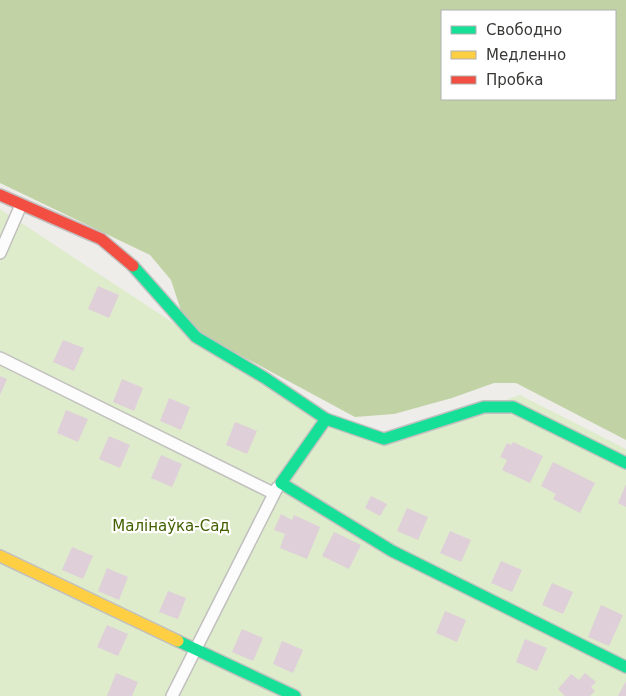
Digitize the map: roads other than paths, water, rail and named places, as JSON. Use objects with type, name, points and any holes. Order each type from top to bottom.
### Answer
[{"type":"street","points":[[0,195],[101,239],[115,248],[196,337],[265,378],[326,419],[384,439],[484,408],[513,407],[626,463]]},
{"type":"street","points":[[0,252],[21,205]]},
{"type":"street","points":[[0,358],[273,493]]},
{"type":"street","points":[[172,696],[273,493],[326,419]]},
{"type":"street","points":[[281,483],[392,551],[626,667]]},
{"type":"street","points":[[0,556],[295,696]]},
{"type":"park label","name":"Малінаўка-Сад","points":[[171,526]]}]
